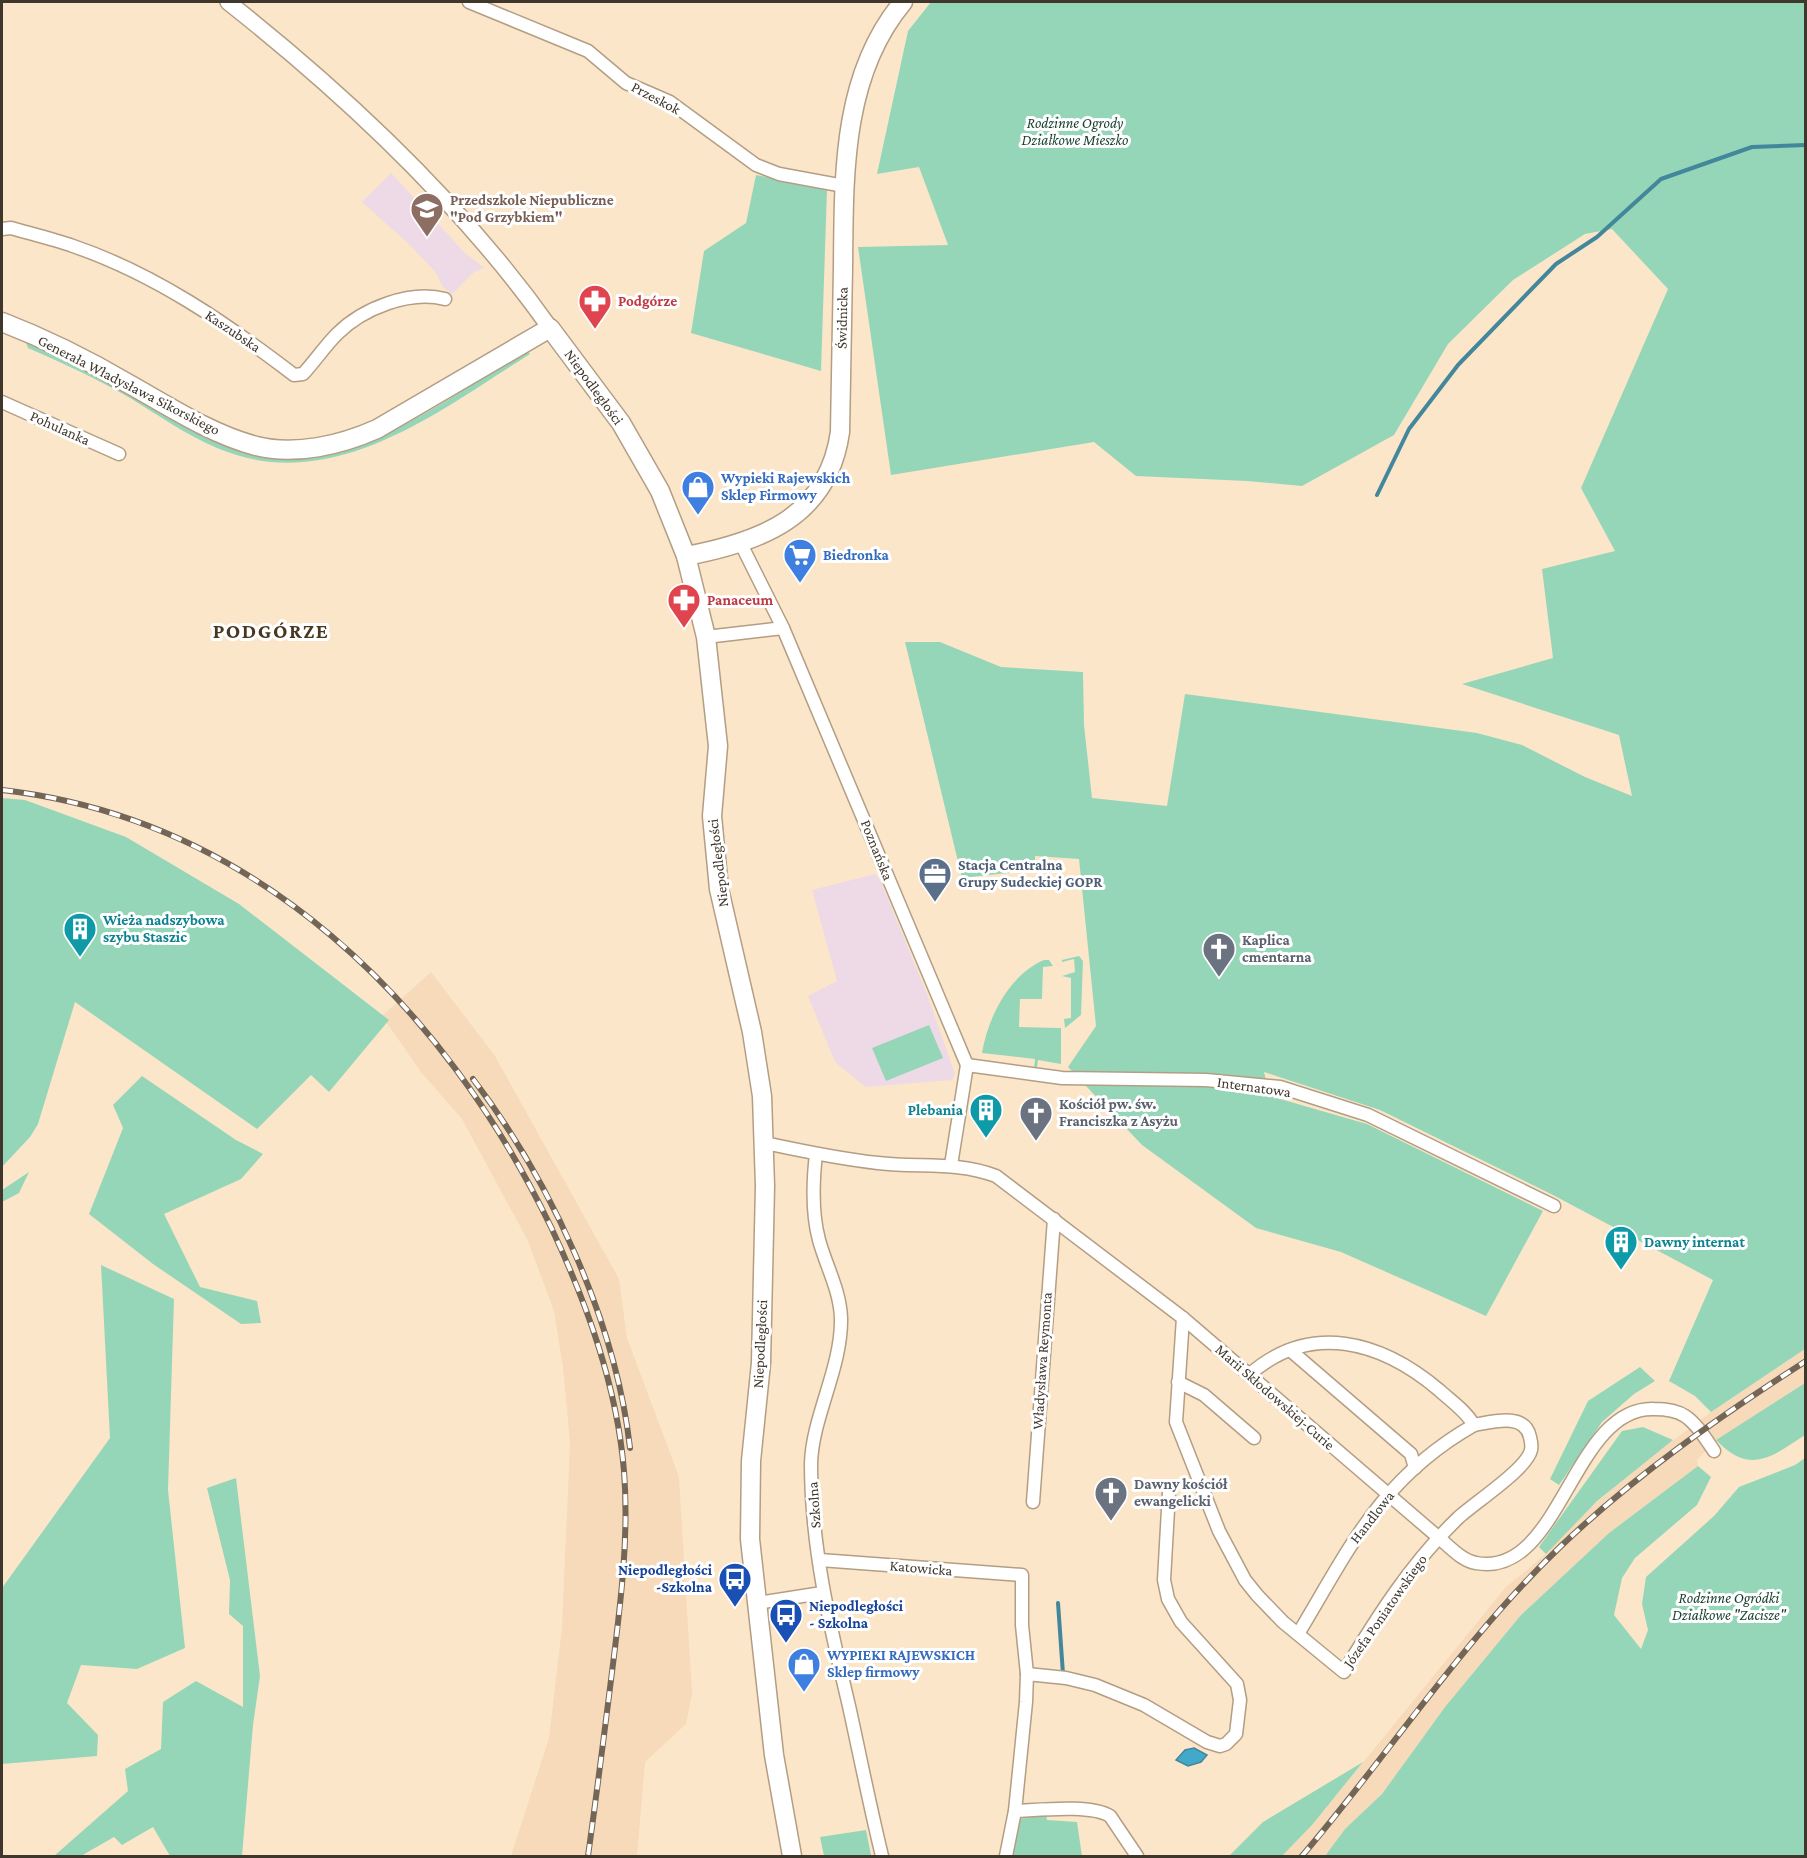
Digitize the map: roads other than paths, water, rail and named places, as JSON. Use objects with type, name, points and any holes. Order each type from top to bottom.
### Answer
[{"type":"main road","name":"Świdnicka","points":[[686,556],[741,544],[783,524],[812,499],[824,484],[838,450],[847,145],[860,84],[880,36],[903,2]]},
{"type":"main road","name":"Generała Władysława Sikorskiego","points":[[2,322],[98,366],[207,428],[258,447],[290,448],[328,446],[350,441],[377,429],[550,328]]},
{"type":"main road","name":"Niepodległości","points":[[550,328],[589,377],[640,454],[660,491],[686,556],[706,637],[718,746],[712,816],[718,890],[752,1032],[762,1096],[765,1143],[761,1364],[748,1508],[774,1755],[792,1857]]},
{"type":"street","name":"Niepodległości","points":[[228,2],[386,139],[487,247],[550,328]]},
{"type":"street","name":"Przeskok","points":[[469,2],[588,51],[626,82],[670,102],[756,165],[779,174],[844,186]]},
{"type":"street","name":"Kaszubska","points":[[2,229],[11,228],[74,246],[129,269],[190,302],[294,375],[303,374],[349,323],[374,309],[429,295],[445,299]]},
{"type":"street","name":"Pohulanka","points":[[2,402],[119,454]]},
{"type":"street","name":"Poznańska","points":[[741,544],[783,628],[967,1065]]},
{"type":"street","points":[[706,637],[783,628]]},
{"type":"street","points":[[951,1165],[967,1065]]},
{"type":"street","name":"Internatowa","points":[[967,1065],[1062,1078],[1206,1080],[1280,1087],[1368,1115],[1554,1206]]},
{"type":"street","name":"Marii Skłodowskiej-Curie","points":[[765,1143],[880,1164],[951,1165],[977,1169],[996,1176],[1183,1318],[1438,1537],[1474,1563],[1489,1564],[1518,1552],[1530,1544],[1567,1493],[1600,1437],[1609,1426],[1635,1410],[1648,1408],[1677,1412],[1691,1420],[1714,1451]]},
{"type":"street","name":"Szkolna","points":[[816,1154],[814,1172],[818,1237],[837,1291],[841,1316],[841,1338],[815,1436],[811,1463],[822,1593],[882,1857]]},
{"type":"street","name":"Władysława Reymonta","points":[[1033,1502],[1054,1219]]},
{"type":"street","name":"Józefa Poniatowskiego","points":[[1183,1318],[1176,1422],[1219,1531],[1245,1580],[1298,1634],[1344,1672],[1402,1582],[1438,1537],[1481,1498],[1512,1474],[1532,1448],[1529,1432],[1523,1424],[1503,1420],[1474,1425]]},
{"type":"street","points":[[1249,1374],[1265,1360],[1290,1350],[1308,1344],[1342,1342],[1373,1351],[1405,1365],[1458,1406],[1474,1425]]},
{"type":"street","points":[[1290,1350],[1411,1454],[1415,1468]]},
{"type":"street","points":[[1178,1382],[1204,1395],[1254,1438]]},
{"type":"street","name":"Handlowa","points":[[1298,1634],[1363,1526],[1388,1493],[1430,1453],[1474,1425]]},
{"type":"street","points":[[1006,1857],[1015,1810],[1027,1674],[1066,1678],[1095,1685],[1144,1705],[1207,1742],[1220,1746],[1226,1744],[1236,1734],[1240,1700],[1236,1684],[1181,1622],[1168,1599],[1164,1580],[1169,1492]]},
{"type":"street","name":"Katowicka","points":[[820,1560],[1022,1575],[1022,1625],[1027,1674]]},
{"type":"street","points":[[757,1603],[822,1593]]},
{"type":"street","points":[[1015,1810],[1090,1810],[1104,1813],[1110,1816],[1137,1857]]},
{"type":"water","points":[[1194,1748],[1207,1755],[1201,1762],[1188,1766],[1176,1760],[1185,1750]]},
{"type":"waterway","points":[[1377,495],[1409,429],[1458,365],[1556,264],[1597,237],[1661,179],[1752,147],[1806,145]]},
{"type":"waterway","points":[[1058,1603],[1063,1674]]},
{"type":"railway","points":[[2,790],[94,808],[180,839],[259,882],[331,936],[397,998],[455,1069],[507,1145],[551,1227],[588,1316],[615,1408],[624,1471],[626,1520],[621,1592],[588,1856]]},
{"type":"railway","points":[[473,1079],[528,1162],[575,1254],[610,1351],[622,1400],[630,1448]]},
{"type":"railway","points":[[1302,1856],[1491,1620],[1560,1547],[1618,1495],[1678,1448],[1806,1361]]},
{"type":"place","name":"Przedszkole Niepubliczne \"Pod Grzybkiem\"","points":[[427,238]]},
{"type":"place","name":"Podgórze","points":[[595,330]]},
{"type":"place","name":"Wypieki Rajewskich Sklep Firmowy","points":[[698,516]]},
{"type":"place","name":"Biedronka","points":[[800,584]]},
{"type":"place","name":"Panaceum","points":[[684,629]]},
{"type":"place","name":"Stacja Centralna Grupy Sudeckiej GOPR","points":[[935,903]]},
{"type":"place","name":"Wieża nadszybowa szybu Staszic","points":[[80,958]]},
{"type":"place","name":"Kaplica cmentarna","points":[[1219,978]]},
{"type":"place","name":"Plebania","points":[[986,1139]]},
{"type":"place","name":"Kościół pw. św. Franciszka z Asyżu","points":[[1036,1142]]},
{"type":"place","name":"Dawny internat","points":[[1621,1271]]},
{"type":"place","name":"Dawny kościół ewangelicki","points":[[1111,1522]]},
{"type":"place","name":"Niepodległości -Szkolna","points":[[735,1608]]},
{"type":"place","name":"Niepodległości - Szkolna","points":[[786,1644]]},
{"type":"place","name":"WYPIEKI RAJEWSKICH Sklep firmowy","points":[[804,1693]]},
{"type":"district","name":"PODGÓRZE","points":[[271,631]]},
{"type":"park label","name":"Rodzinne Ogrody Działkowe Mieszko","points":[[1075,132]]},
{"type":"park label","name":"Rodzinne Ogródki Działkowe \"Zacisze\"","points":[[1729,1606]]}]
